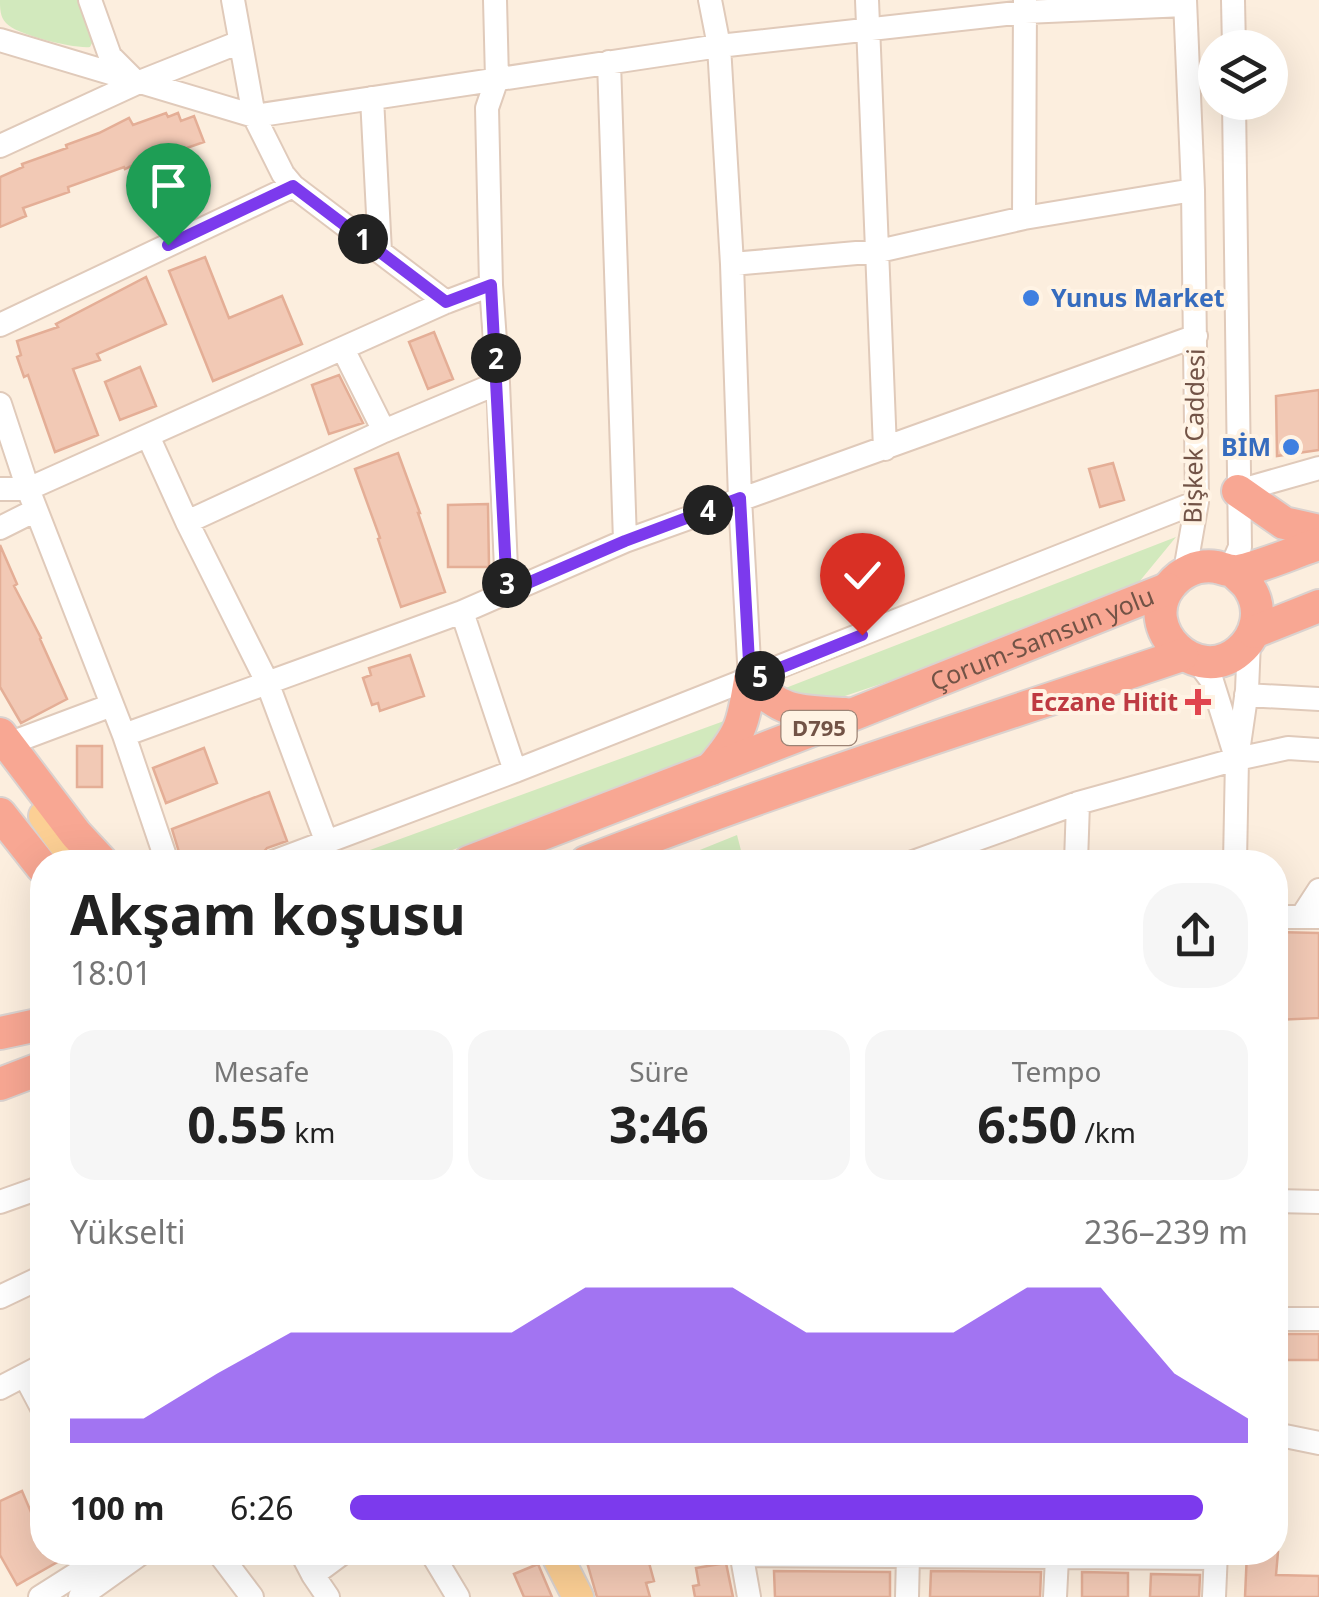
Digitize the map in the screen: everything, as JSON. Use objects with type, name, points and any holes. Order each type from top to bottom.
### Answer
[{"type":"highway","points":[[1238,491],[1284,523],[1319,531]]},
{"type":"highway","name":"Çorum-Samsun yolu","points":[[500,850],[854,714],[1207,566],[1232,571],[1319,544]]},
{"type":"highway","points":[[1232,571],[1250,588],[1258,610],[1252,637]]},
{"type":"highway","name":"Çorum-Samsun yolu","points":[[1176,580],[1160,612],[1166,636],[1190,658]]},
{"type":"highway","points":[[1252,637],[1319,606]]},
{"type":"highway","name":"D795","points":[[617,850],[908,748],[1190,658],[1217,662],[1235,655],[1252,637]]},
{"type":"highway","points":[[750,680],[769,700],[792,710],[854,714]]},
{"type":"highway","points":[[710,770],[736,740],[750,680]]},
{"type":"highway","points":[[3,746],[91,850]]},
{"type":"highway","points":[[0,814],[30,853]]},
{"type":"highway","points":[[0,1034],[30,1026]]},
{"type":"highway","points":[[0,1084],[30,1073]]},
{"type":"highway","points":[[0,1096],[30,1087]]},
{"type":"main road","points":[[3,746],[26,791],[68,850]]},
{"type":"main road","points":[[562,1565],[578,1597]]},
{"type":"street","points":[[90,0],[110,56],[137,83]]},
{"type":"street","points":[[233,0],[254,116],[283,174],[293,186],[446,302]]},
{"type":"street","points":[[495,0],[497,79],[487,108],[491,285],[507,592]]},
{"type":"street","points":[[710,0],[718,46],[732,264],[750,680]]},
{"type":"street","points":[[867,0],[886,448]]},
{"type":"street","points":[[1234,0],[1234,30]]},
{"type":"street","points":[[0,40],[254,116],[718,46],[868,31],[1025,6],[1185,2]]},
{"type":"street","name":"Bişkek Caddesi","points":[[1176,580],[1197,502],[1193,190],[1185,2]]},
{"type":"street","points":[[1024,218],[1025,6]]},
{"type":"street","points":[[0,146],[137,83],[240,42]]},
{"type":"street","points":[[609,62],[625,541]]},
{"type":"street","points":[[372,98],[380,252]]},
{"type":"street","name":"Bişkek Caddesi","points":[[1232,571],[1240,548],[1234,120]]},
{"type":"street","points":[[0,325],[293,186]]},
{"type":"street","points":[[732,264],[879,251],[1024,218],[1193,190]]},
{"type":"street","points":[[0,528],[32,500],[148,436],[491,285]]},
{"type":"street","points":[[124,735],[462,612],[625,541],[740,498],[1196,336]]},
{"type":"street","points":[[344,349],[384,431]]},
{"type":"street","points":[[186,522],[498,382]]},
{"type":"street","points":[[0,404],[163,850]]},
{"type":"street","points":[[148,436],[186,522],[268,682],[326,843]]},
{"type":"street","points":[[0,468],[14,446]]},
{"type":"street","points":[[1238,491],[1319,468]]},
{"type":"street","points":[[0,489],[32,500]]},
{"type":"street","points":[[306,850],[750,680],[1197,502]]},
{"type":"street","points":[[462,612],[514,772]]},
{"type":"street","points":[[1235,850],[1236,759],[1252,637]]},
{"type":"street","points":[[1190,658],[1212,682],[1236,759]]},
{"type":"street","points":[[1246,695],[1317,693]]},
{"type":"street","points":[[3,746],[112,706]]},
{"type":"street","points":[[950,850],[1078,803],[1236,759],[1288,748],[1319,750]]},
{"type":"street","points":[[1076,850],[1078,803]]},
{"type":"street","points":[[1310,916],[1319,890]]},
{"type":"street","points":[[0,1202],[30,1191]]},
{"type":"street","points":[[1288,1201],[1319,1202]]},
{"type":"street","points":[[0,1297],[30,1283]]},
{"type":"street","points":[[1288,1319],[1319,1319]]},
{"type":"street","points":[[0,1388],[30,1373]]},
{"type":"street","points":[[1288,1437],[1319,1443]]},
{"type":"street","points":[[40,1597],[90,1565]]},
{"type":"street","points":[[80,1597],[125,1565]]},
{"type":"street","points":[[228,1565],[252,1597]]},
{"type":"street","points":[[308,1565],[328,1597]]},
{"type":"street","points":[[313,1575],[326,1565]]},
{"type":"street","points":[[439,1565],[458,1597]]},
{"type":"street","points":[[744,1565],[749,1597]]},
{"type":"street","points":[[908,1565],[908,1597]]},
{"type":"street","points":[[1055,1597],[1057,1565]]},
{"type":"street","points":[[1214,1597],[1216,1565]]},
{"type":"green space","points":[[0,0],[78,0],[93,41],[90,47],[72,46],[21,32],[4,21]]},
{"type":"green space","points":[[1176,537],[1139,582],[943,663],[839,698],[794,706],[783,689]]},
{"type":"green space","points":[[724,721],[732,728],[713,754],[453,850],[370,850]]},
{"type":"green space","points":[[737,835],[741,850],[700,850]]},
{"type":"building","points":[[166,113],[168,117],[178,113],[181,121],[194,116],[204,142],[161,157],[159,152],[125,169],[68,187],[69,192],[23,208],[26,216],[0,227],[0,177],[129,118],[133,125]]},
{"type":"building","points":[[205,257],[229,318],[282,296],[302,344],[213,381],[169,271]]},
{"type":"building","points":[[146,277],[166,324],[97,354],[100,360],[73,369],[98,435],[55,452],[28,375],[24,377],[17,357],[21,355],[17,341],[58,327],[56,324]]},
{"type":"building","points":[[434,332],[453,379],[428,389],[409,342]]},
{"type":"building","points":[[140,367],[156,406],[120,420],[105,382]]},
{"type":"building","points":[[339,375],[363,423],[329,434],[312,385]]},
{"type":"building","points":[[1319,390],[1319,450],[1277,456],[1276,396]]},
{"type":"building","points":[[398,453],[445,592],[401,607],[355,469]]},
{"type":"building","points":[[1113,463],[1124,500],[1100,507],[1089,469]]},
{"type":"building","points":[[488,504],[489,567],[448,567],[448,505]]},
{"type":"building","points":[[0,545],[17,584],[14,586],[67,699],[21,723],[0,687]]},
{"type":"building","points":[[410,655],[424,696],[380,711],[378,703],[372,705],[363,678],[371,675],[369,668]]},
{"type":"building","points":[[77,746],[102,746],[102,787],[77,787]]},
{"type":"building","points":[[204,748],[217,783],[166,803],[153,768]]},
{"type":"building","points":[[269,792],[287,841],[265,850],[178,850],[172,829]]},
{"type":"building","points":[[1288,932],[1319,933],[1319,1018],[1288,1019]]},
{"type":"building","points":[[1288,1334],[1319,1334],[1319,1360],[1288,1360]]},
{"type":"building","points":[[22,1491],[30,1510],[30,1565],[52,1565],[17,1585],[0,1555],[0,1501]]},
{"type":"building","points":[[538,1565],[552,1597],[524,1597],[514,1574]]},
{"type":"building","points":[[588,1565],[650,1565],[654,1581],[646,1583],[650,1597],[597,1597]]},
{"type":"building","points":[[726,1565],[733,1597],[695,1597],[693,1586],[699,1585],[696,1568]]},
{"type":"building","points":[[1246,1565],[1277,1565],[1276,1575],[1319,1576],[1319,1597],[1245,1597]]},
{"type":"building","points":[[774,1571],[890,1572],[890,1597],[775,1597]]},
{"type":"building","points":[[931,1571],[1041,1572],[1040,1597],[930,1597]]},
{"type":"building","points":[[1082,1572],[1128,1573],[1128,1597],[1082,1597]]},
{"type":"building","points":[[1151,1574],[1200,1575],[1199,1597],[1150,1597]]},
{"type":"place","name":"Yunus Market","points":[[1031,298]]},
{"type":"place","name":"BİM","points":[[1291,447]]},
{"type":"place","name":"Eczane Hitit","points":[[1198,702]]},
{"type":"route","points":[[168,245],[293,186],[446,302],[491,285],[507,592],[625,541],[740,498],[750,680],[862,635]]}]
